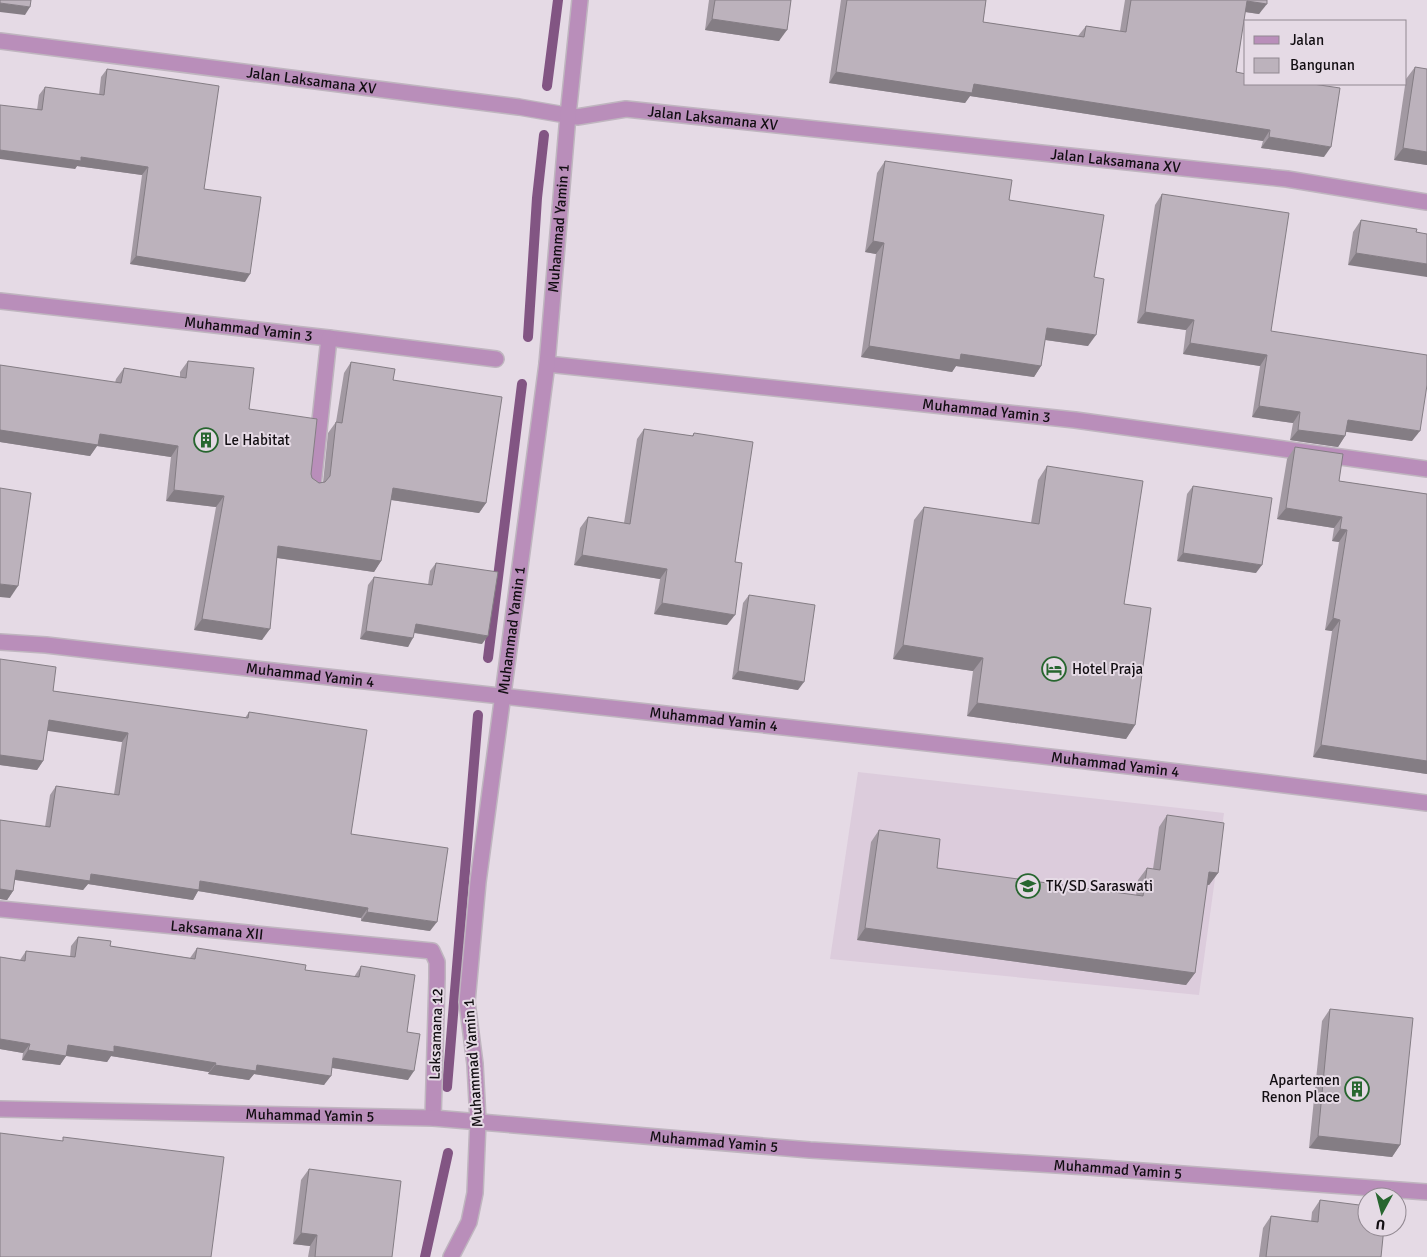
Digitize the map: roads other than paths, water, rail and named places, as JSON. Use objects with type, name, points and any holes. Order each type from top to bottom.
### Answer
[{"type":"street","name":"Muhammad Yamin 1","points":[[451,1257],[469,1222],[475,1193],[478,1121],[475,1064],[468,1002],[478,882],[547,364],[568,115],[580,0]]},
{"type":"street","name":"Jalan Laksamana XV","points":[[0,42],[519,107],[568,115],[577,116],[626,109],[1287,179],[1427,202]]},
{"type":"street","name":"Muhammad Yamin 3","points":[[0,301],[496,359]]},
{"type":"street","points":[[312,486],[329,338]]},
{"type":"street","name":"Muhammad Yamin 3","points":[[547,364],[1075,420],[1427,468]]},
{"type":"street","name":"Muhammad Yamin 4","points":[[0,642],[46,645],[356,682],[503,696],[1216,776],[1427,803]]},
{"type":"street","name":"Laksamana XII","points":[[0,909],[432,951]]},
{"type":"street","name":"Laksamana 12","points":[[432,951],[437,962],[433,1118]]},
{"type":"street","name":"Muhammad Yamin 5","points":[[0,1109],[433,1118],[810,1150],[1088,1166],[1427,1192]]},
{"type":"waterway","points":[[547,86],[558,0]]},
{"type":"waterway","points":[[528,337],[537,198],[544,135]]},
{"type":"waterway","points":[[488,658],[522,384]]},
{"type":"waterway","points":[[447,1087],[478,715]]},
{"type":"waterway","points":[[425,1257],[448,1153]]},
{"type":"place","name":"Le Habitat","points":[[206,440]]},
{"type":"place","name":"Hotel Praja","points":[[1054,669]]},
{"type":"place","name":"TK/SD Saraswati","points":[[1028,886]]},
{"type":"place","name":"Apartemen Renon Place","points":[[1357,1089]]}]
